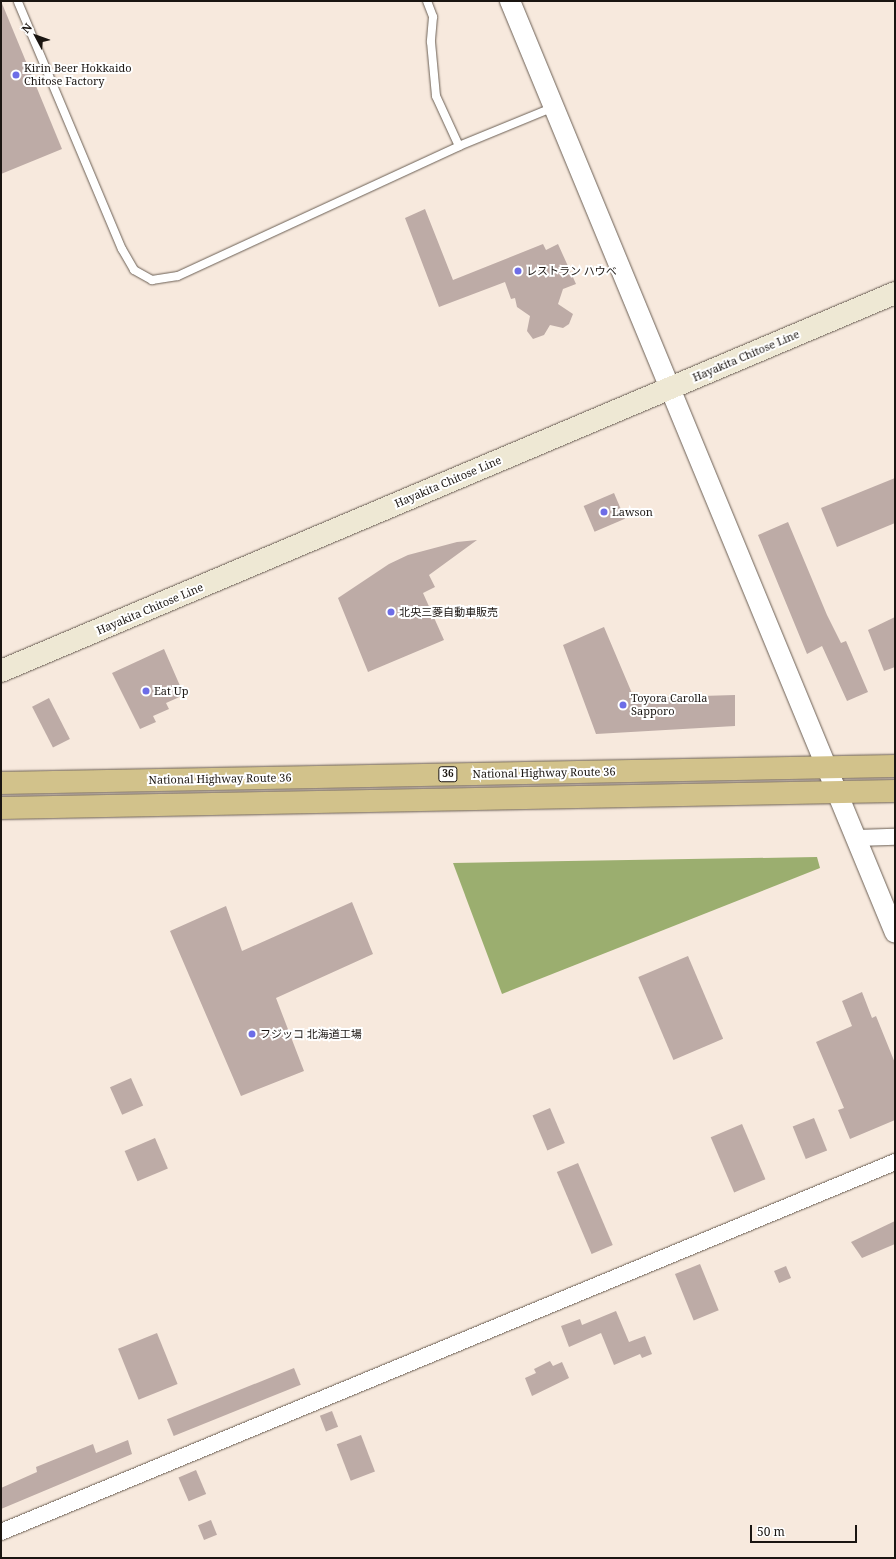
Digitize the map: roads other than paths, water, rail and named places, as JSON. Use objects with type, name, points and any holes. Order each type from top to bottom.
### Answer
[{"type":"highway","name":"National Highway Route 36","points":[[1,783],[895,766]]},
{"type":"highway","points":[[1,808],[895,791]]},
{"type":"main road","name":"Hayakita Chitose Line","points":[[1,671],[895,293]]},
{"type":"street","points":[[510,1],[858,838],[895,933]]},
{"type":"street","points":[[858,838],[895,837]]},
{"type":"street","points":[[1,1532],[895,1162]]},
{"type":"lane","points":[[427,1],[433,17],[431,42],[436,96],[459,146]]},
{"type":"lane","points":[[18,2],[122,249],[134,270],[152,280],[178,276],[459,146],[554,107]]},
{"type":"place","name":"Kirin Beer Hokkaido Chitose Factory","points":[[16,75]]},
{"type":"place","name":"レストラン ハウベ","points":[[518,271]]},
{"type":"place","name":"Lawson","points":[[604,512]]},
{"type":"place","name":"北央三菱自動車販売","points":[[391,612]]},
{"type":"place","name":"Eat Up","points":[[146,691]]},
{"type":"place","name":"Toyora Carolla Sapporo","points":[[623,705]]},
{"type":"place","name":"フジッコ 北海道工場","points":[[252,1034]]}]
